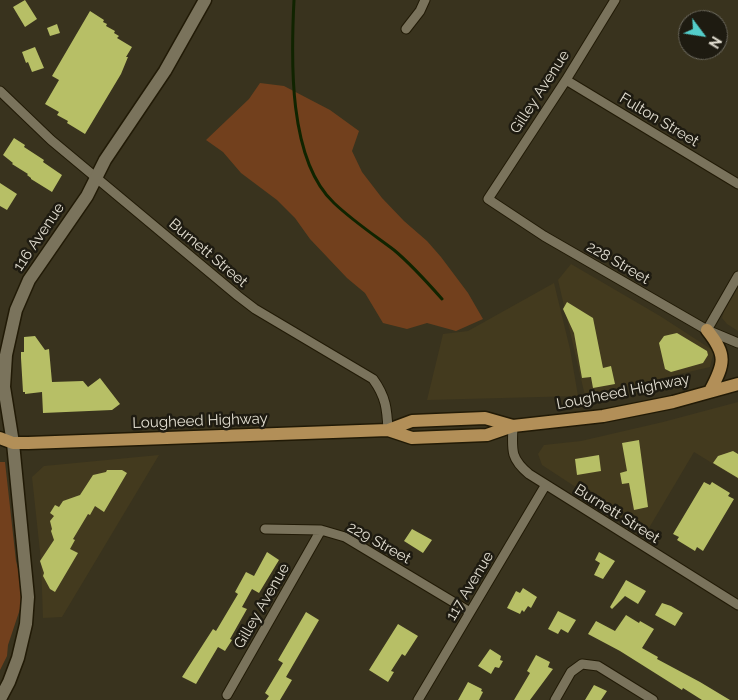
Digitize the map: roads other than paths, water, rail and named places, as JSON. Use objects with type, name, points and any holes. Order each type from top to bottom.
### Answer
[{"type":"main road","points":[[707,330],[718,344],[722,361],[720,373],[710,391]]},
{"type":"main road","name":"Lougheed Highway","points":[[388,430],[412,438],[487,435],[513,426],[603,416],[673,402],[738,384]]},
{"type":"main road","name":"Lougheed Highway","points":[[0,449],[14,443],[388,430],[412,421],[477,418],[485,418],[513,426]]},
{"type":"main road","name":"Lougheed Highway","points":[[0,438],[14,443]]},
{"type":"street","name":"116 Avenue","points":[[0,699],[10,682],[18,658],[26,624],[28,597],[14,443],[4,387],[6,355],[16,310],[28,280],[87,196],[105,160],[165,71],[205,0]]},
{"type":"street","points":[[406,29],[420,11],[425,0]]},
{"type":"street","name":"Gilley Avenue","points":[[488,199],[566,80],[615,0]]},
{"type":"street","name":"Fulton Street","points":[[566,80],[738,184]]},
{"type":"street","name":"Burnett Street","points":[[0,91],[51,140],[95,178],[255,309],[373,379],[382,391],[387,407],[388,430]]},
{"type":"street","name":"228 Street","points":[[488,199],[544,236],[707,330],[738,343]]},
{"type":"street","points":[[707,330],[738,276]]},
{"type":"street","name":"Burnett Street","points":[[513,426],[512,444],[518,464],[528,474],[738,605]]},
{"type":"street","name":"117 Avenue","points":[[418,700],[545,486]]},
{"type":"street","name":"229 Street","points":[[265,529],[321,530],[345,536],[470,612]]},
{"type":"street","name":"Gilley Avenue","points":[[227,695],[321,530]]},
{"type":"street","points":[[555,700],[571,672],[582,664],[598,666],[653,700]]},
{"type":"waterway","points":[[294,0],[293,79],[296,108],[300,135],[308,161],[319,184],[341,210],[394,250],[442,299]]}]
